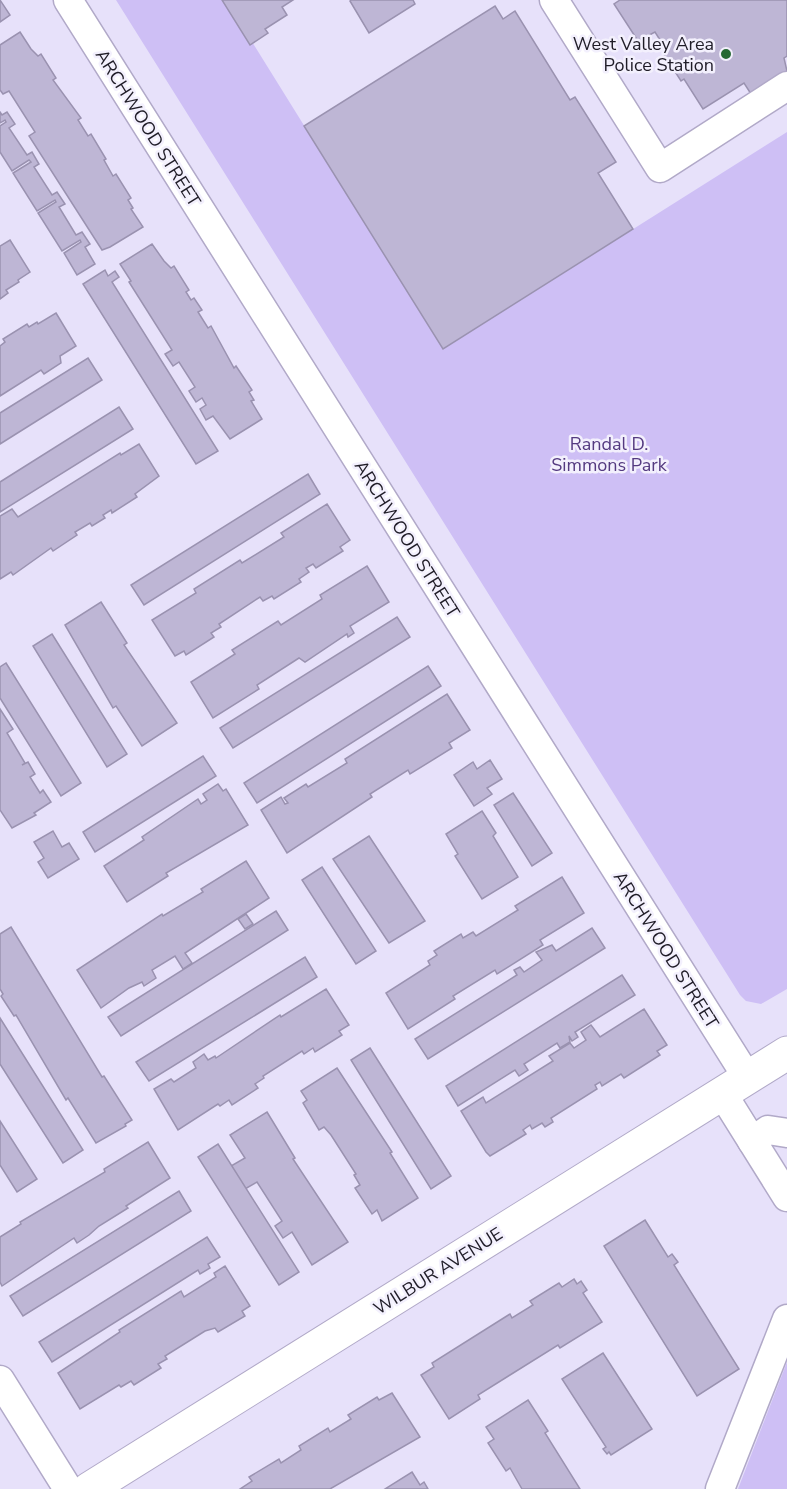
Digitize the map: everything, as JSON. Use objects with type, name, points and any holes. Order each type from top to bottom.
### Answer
[{"type":"main road","name":"WILBUR AVENUE","points":[[89,1489],[787,1053]]},
{"type":"street","name":"ARCHWOOD STREET","points":[[68,0],[735,1085],[752,1141],[787,1197]]},
{"type":"street","points":[[554,0],[660,168],[787,86]]},
{"type":"street","points":[[752,1141],[768,1130],[787,1132]]},
{"type":"street","points":[[720,1489],[787,1318]]},
{"type":"street","points":[[0,1380],[68,1489]]},
{"type":"green space","name":"Randal D. Simmons Park","points":[[116,0],[226,0],[443,349],[787,132],[787,989],[761,1004],[746,1001],[740,995]]},
{"type":"green space","points":[[787,1362],[787,1489],[738,1489]]},
{"type":"building","points":[[0,0],[10,15],[0,22]]},
{"type":"building","points":[[222,0],[293,0],[282,7],[287,15],[265,29],[268,33],[250,45]]},
{"type":"building","points":[[351,0],[413,0],[415,4],[369,33]]},
{"type":"building","name":"West Valley Area Police Station","points":[[620,0],[787,0],[787,56],[784,58],[787,71],[751,94],[744,83],[703,109],[684,79],[681,81],[663,53],[667,51],[655,32],[638,41],[614,4]]},
{"type":"building","points":[[495,6],[503,19],[515,11],[570,100],[575,97],[616,162],[598,173],[633,229],[443,349],[304,126]]},
{"type":"building","points":[[20,32],[31,49],[38,56],[41,54],[56,78],[53,80],[81,118],[78,120],[88,136],[91,134],[113,176],[116,174],[131,198],[128,200],[133,208],[131,209],[143,227],[110,247],[102,250],[29,136],[35,132],[9,91],[3,94],[0,90],[0,45]]},
{"type":"building","points":[[0,112],[2,115],[7,112],[15,124],[9,128],[27,155],[32,152],[39,164],[34,167],[52,195],[57,192],[65,204],[59,207],[76,235],[82,232],[90,244],[85,247],[95,264],[77,275],[64,253],[81,242],[80,240],[62,251],[38,213],[56,202],[55,200],[37,211],[13,173],[31,162],[29,160],[12,171],[0,152],[0,126],[6,122],[5,120],[0,123]]},
{"type":"building","points":[[10,240],[30,272],[6,290],[8,293],[0,299],[0,246]]},
{"type":"building","points":[[152,244],[171,268],[174,266],[189,290],[186,292],[191,300],[194,298],[202,310],[198,312],[208,328],[211,326],[234,368],[236,366],[252,390],[249,392],[254,400],[251,401],[262,419],[230,439],[213,416],[206,420],[200,409],[206,405],[202,398],[196,402],[189,391],[195,387],[179,362],[173,366],[165,354],[172,350],[120,264]]},
{"type":"building","points":[[105,270],[108,276],[115,271],[119,277],[112,282],[218,451],[196,464],[83,284]]},
{"type":"building","points":[[56,313],[76,346],[60,356],[61,363],[44,374],[41,370],[0,396],[0,346],[5,342],[3,339],[27,324],[29,327],[37,322],[38,324]]},
{"type":"building","points":[[88,358],[102,380],[0,444],[0,413]]},
{"type":"building","points":[[119,407],[133,429],[0,512],[0,482]]},
{"type":"building","points":[[139,444],[159,476],[135,494],[137,497],[112,513],[111,510],[103,515],[105,518],[92,526],[90,523],[75,532],[77,535],[53,551],[51,548],[13,575],[11,572],[0,579],[0,516],[12,509],[18,517],[120,453],[121,455]]},
{"type":"building","points":[[308,474],[320,494],[144,605],[131,585]]},
{"type":"building","points":[[327,504],[350,540],[340,547],[343,551],[316,568],[313,564],[306,568],[309,572],[299,579],[301,582],[274,599],[272,596],[263,601],[260,597],[219,624],[221,627],[211,633],[214,637],[186,655],[184,651],[175,656],[152,620],[196,593],[194,589],[240,560],[242,563],[284,537],[281,533]]},
{"type":"building","points":[[367,566],[389,602],[350,626],[354,633],[348,637],[347,634],[305,662],[299,658],[257,685],[259,689],[213,718],[191,682],[235,654],[232,650],[278,621],[281,625],[322,599],[320,595]]},
{"type":"building","points":[[101,602],[127,643],[124,645],[177,723],[142,746],[116,706],[113,708],[65,625]]},
{"type":"building","points":[[397,617],[410,637],[233,748],[220,728]]},
{"type":"building","points":[[52,634],[127,754],[107,767],[33,646]]},
{"type":"building","points":[[6,663],[81,783],[61,796],[0,698],[0,667]]},
{"type":"building","points":[[428,666],[441,686],[257,803],[244,783]]},
{"type":"building","points":[[447,694],[470,730],[449,743],[452,748],[410,774],[408,770],[370,794],[372,797],[287,853],[261,810],[281,797],[285,804],[288,803],[284,798],[306,784],[308,787],[347,763],[345,759]]},
{"type":"building","points":[[0,709],[13,729],[7,733],[25,763],[22,765],[28,762],[35,774],[30,777],[40,793],[43,790],[51,802],[34,813],[36,815],[12,828],[0,810]]},
{"type":"building","points":[[203,756],[216,776],[95,852],[83,832]]},
{"type":"building","points":[[490,760],[502,779],[487,788],[492,794],[474,806],[454,775],[473,762],[477,769]]},
{"type":"building","points":[[218,784],[223,791],[226,789],[248,825],[166,873],[168,876],[127,902],[104,866],[144,840],[142,837],[198,799],[201,804],[207,800],[203,794]]},
{"type":"building","points":[[513,793],[552,853],[532,866],[494,805]]},
{"type":"building","points":[[482,811],[496,833],[493,836],[518,877],[482,899],[455,856],[458,854],[446,834]]},
{"type":"building","points":[[53,831],[62,847],[69,843],[79,859],[48,878],[38,862],[44,858],[34,842]]},
{"type":"building","points":[[369,836],[425,921],[389,943],[333,859]]},
{"type":"building","points":[[246,861],[269,898],[185,953],[192,963],[183,969],[175,956],[152,970],[156,978],[144,986],[142,982],[129,988],[101,1008],[77,970],[162,914],[163,916],[203,892],[201,889]]},
{"type":"building","points":[[322,867],[376,951],[356,964],[302,880]]},
{"type":"building","points":[[562,877],[584,913],[540,940],[543,945],[497,974],[495,970],[453,996],[455,999],[408,1029],[386,993],[430,965],[428,961],[437,955],[434,951],[461,934],[463,938],[473,932],[476,936],[518,910],[515,906]]},
{"type":"building","points":[[276,911],[288,930],[121,1036],[108,1017]]},
{"type":"building","points":[[246,914],[253,924],[245,929],[238,919]]},
{"type":"building","points":[[11,927],[102,1077],[104,1076],[132,1120],[125,1124],[126,1126],[96,1143],[68,1098],[66,1100],[16,1015],[14,1016],[1,996],[3,994],[0,989],[0,934]]},
{"type":"building","points":[[592,928],[605,948],[428,1059],[415,1039],[517,975],[514,970],[520,967],[524,972],[542,960],[536,952],[552,945],[556,951]]},
{"type":"building","points":[[305,957],[317,977],[149,1081],[136,1062]]},
{"type":"building","points":[[622,975],[635,995],[575,1032],[578,1037],[572,1041],[569,1036],[570,1042],[560,1048],[557,1043],[524,1064],[528,1070],[519,1076],[515,1070],[458,1106],[446,1086]]},
{"type":"building","points":[[326,989],[349,1025],[339,1031],[342,1035],[315,1052],[313,1048],[304,1054],[302,1051],[263,1076],[264,1078],[255,1084],[258,1088],[232,1105],[229,1100],[220,1106],[218,1104],[178,1130],[154,1089],[171,1079],[174,1082],[196,1068],[193,1062],[204,1054],[208,1060],[215,1056],[216,1058],[280,1015],[281,1017]]},
{"type":"building","points":[[644,1009],[667,1045],[657,1051],[660,1055],[624,1078],[621,1074],[602,1086],[600,1082],[595,1085],[597,1089],[551,1118],[553,1122],[545,1127],[542,1123],[532,1129],[530,1125],[523,1130],[526,1134],[490,1156],[486,1152],[461,1111],[483,1097],[486,1103],[553,1061],[549,1056],[570,1043],[574,1048],[586,1040],[581,1032],[591,1025],[600,1037]]},
{"type":"building","points":[[0,1018],[83,1150],[63,1163],[0,1064]]},
{"type":"building","points":[[370,1048],[451,1176],[431,1189],[351,1060]]},
{"type":"building","points":[[337,1068],[392,1152],[390,1153],[418,1198],[382,1221],[377,1210],[372,1214],[355,1188],[360,1185],[354,1175],[356,1174],[331,1135],[324,1127],[319,1130],[303,1103],[307,1100],[301,1091]]},
{"type":"building","points":[[267,1112],[295,1158],[293,1159],[348,1242],[312,1265],[292,1232],[283,1238],[275,1226],[282,1221],[257,1182],[245,1189],[231,1166],[245,1158],[230,1135]]},
{"type":"building","points":[[0,1121],[37,1179],[17,1192],[0,1165]]},
{"type":"building","points":[[148,1142],[170,1178],[126,1206],[128,1208],[77,1243],[74,1238],[2,1286],[0,1282],[0,1237],[21,1224],[20,1222],[105,1172],[104,1169]]},
{"type":"building","points":[[218,1144],[299,1272],[279,1285],[198,1157]]},
{"type":"building","points":[[179,1191],[191,1211],[23,1316],[10,1296]]},
{"type":"building","points":[[645,1220],[668,1257],[672,1254],[678,1262],[674,1265],[739,1369],[697,1396],[604,1246]]},
{"type":"building","points":[[207,1237],[220,1257],[208,1264],[210,1268],[200,1274],[198,1270],[52,1362],[39,1342]]},
{"type":"building","points":[[225,1266],[250,1306],[242,1311],[245,1316],[218,1332],[215,1328],[205,1331],[165,1356],[167,1359],[158,1364],[161,1368],[134,1385],[131,1381],[121,1387],[119,1385],[80,1409],[58,1373],[120,1332],[119,1330],[181,1291],[184,1297],[216,1277],[214,1273]]},
{"type":"building","points":[[574,1279],[577,1284],[581,1281],[587,1290],[583,1293],[602,1322],[560,1348],[558,1345],[478,1395],[480,1399],[449,1419],[421,1375],[434,1367],[432,1363],[510,1314],[512,1318],[533,1305],[530,1301],[559,1283],[562,1287]]},
{"type":"building","points":[[603,1353],[652,1429],[611,1455],[603,1449],[606,1447],[562,1379]]},
{"type":"building","points":[[392,1393],[420,1437],[330,1489],[240,1489],[252,1481],[249,1477],[279,1459],[281,1463],[301,1450],[299,1446],[328,1428],[330,1432],[351,1419],[348,1415],[377,1397],[379,1400]]},
{"type":"building","points":[[528,1400],[548,1431],[545,1433],[580,1489],[522,1489],[510,1468],[506,1471],[488,1443],[494,1439],[486,1427]]},
{"type":"building","points":[[412,1472],[420,1485],[424,1482],[428,1489],[385,1489]]},
{"type":"place","name":"West Valley Area Police Station","points":[[726,54]]}]
